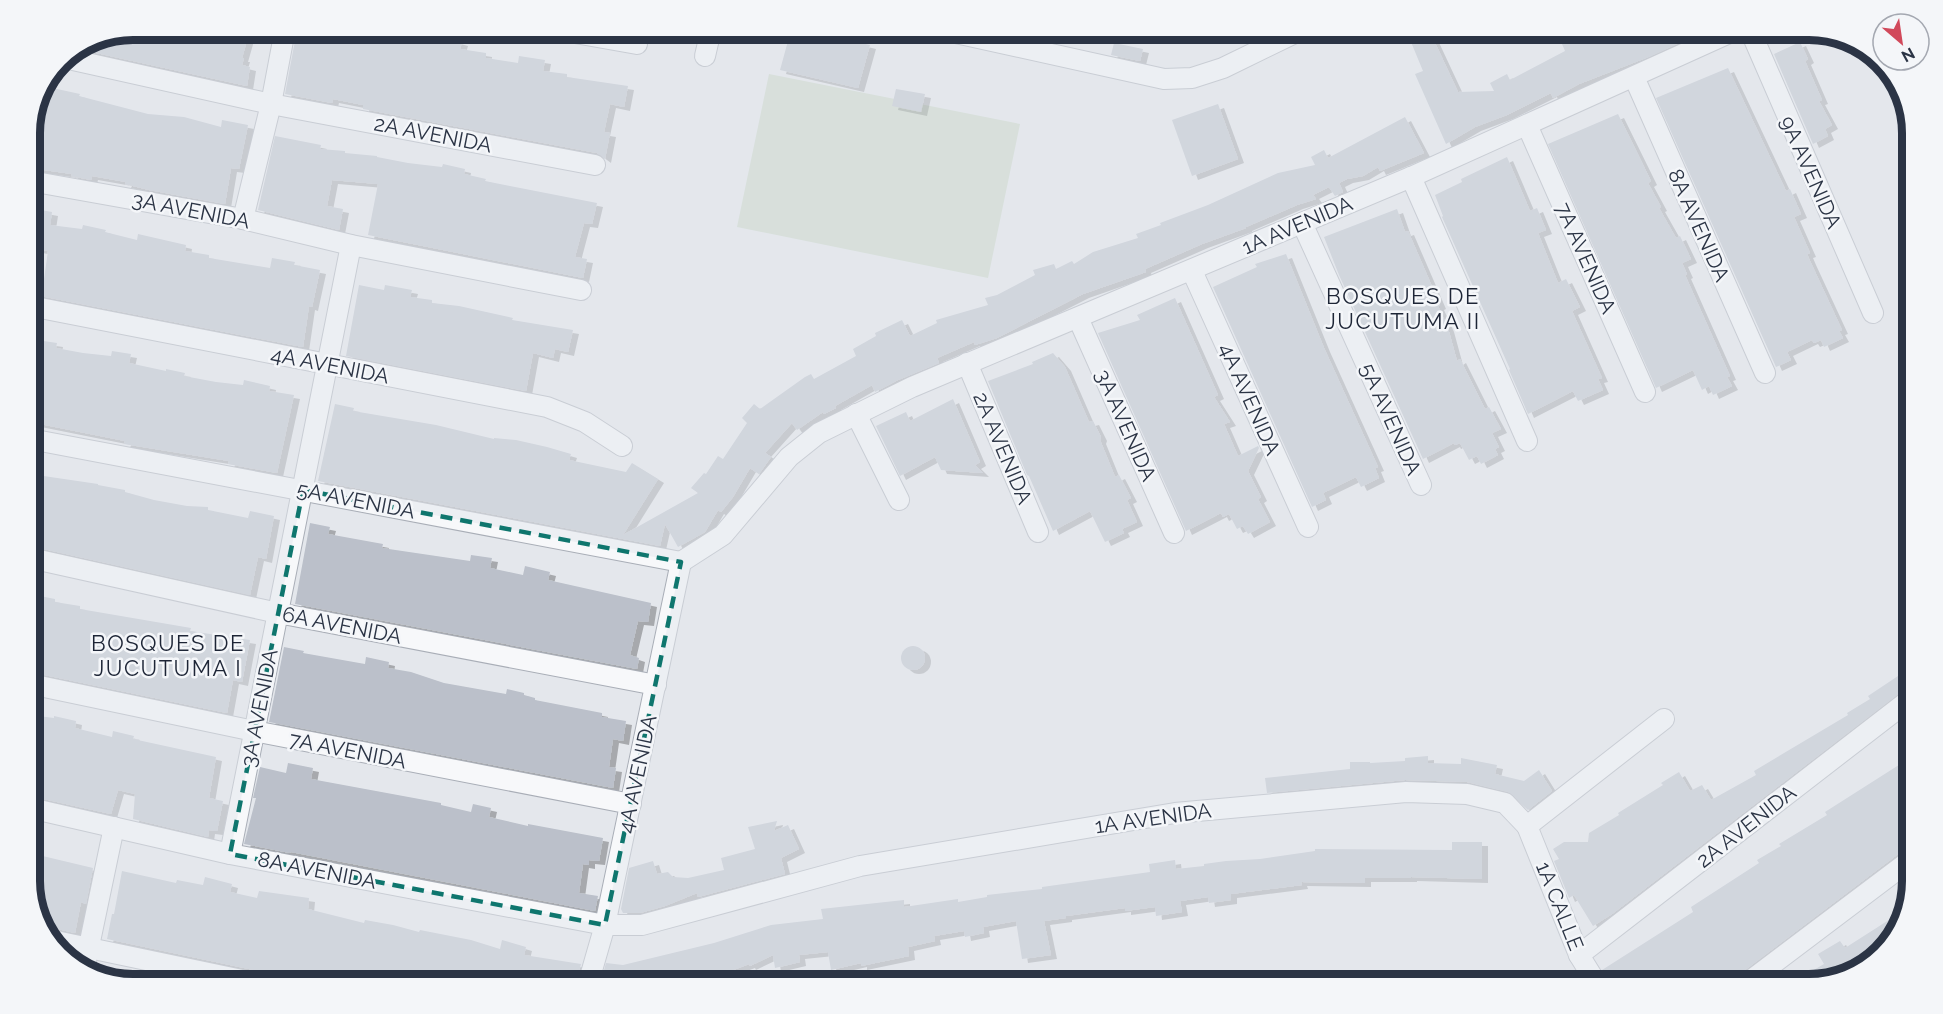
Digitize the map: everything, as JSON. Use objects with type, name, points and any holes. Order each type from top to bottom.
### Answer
[{"type":"street","points":[[243,219],[271,104],[283,40]]},
{"type":"street","points":[[620,40],[638,44]]},
{"type":"street","points":[[705,56],[709,40]]},
{"type":"street","points":[[987,40],[1164,79],[1192,78],[1223,68],[1280,40]]},
{"type":"street","name":"1A AVENIDA","points":[[681,562],[723,535],[789,457],[819,433],[856,414],[968,363],[1411,177],[1714,40]]},
{"type":"street","name":"9A AVENIDA","points":[[1753,40],[1873,313]]},
{"type":"street","name":"2A AVENIDA","points":[[76,61],[271,104],[595,165]]},
{"type":"street","name":"8A AVENIDA","points":[[1634,77],[1765,373]]},
{"type":"street","name":"7A AVENIDA","points":[[1527,124],[1646,392]]},
{"type":"street","points":[[1411,177],[1527,441]]},
{"type":"street","name":"3A AVENIDA","points":[[41,183],[243,219],[351,245],[581,290]]},
{"type":"street","name":"5A AVENIDA","points":[[1302,223],[1421,485]]},
{"type":"street","name":"3A AVENIDA","points":[[230,854],[351,245]]},
{"type":"street","name":"4A AVENIDA","points":[[1192,270],[1308,527]]},
{"type":"street","name":"4A AVENIDA","points":[[41,308],[547,407],[585,422],[622,446]]},
{"type":"street","name":"3A AVENIDA","points":[[1078,318],[1174,533]]},
{"type":"street","name":"2A AVENIDA","points":[[968,363],[1038,532]]},
{"type":"street","points":[[856,414],[899,500]]},
{"type":"street","name":"5A AVENIDA","points":[[41,441],[681,562]]},
{"type":"street","name":"6A AVENIDA","points":[[41,560],[278,613],[656,685]]},
{"type":"street","name":"4A AVENIDA","points":[[591,974],[605,925],[681,562]]},
{"type":"street","name":"7A AVENIDA","points":[[41,686],[254,731],[631,804]]},
{"type":"street","name":"2A AVENIDA","points":[[1579,955],[1902,705]]},
{"type":"street","points":[[1527,825],[1664,719]]},
{"type":"street","name":"1A AVENIDA","points":[[605,925],[642,924],[860,866],[1175,813],[1406,792],[1457,794],[1505,803],[1527,825]]},
{"type":"street","name":"8A AVENIDA","points":[[41,810],[230,854],[605,925]]},
{"type":"street","name":"1A CALLE","points":[[1527,825],[1579,955],[1591,974]]},
{"type":"street","points":[[86,960],[114,826]]},
{"type":"street","points":[[1759,974],[1902,866]]},
{"type":"street","points":[[66,944],[212,974]]},
{"type":"highlighted area","points":[[303,490],[681,562],[605,925],[230,854]]},
{"type":"green space","points":[[769,74],[1020,124],[988,278],[737,227]]},
{"type":"building","points":[[134,40],[247,40],[242,58],[244,58],[242,65],[250,67],[247,86],[91,52],[116,42]]},
{"type":"building","points":[[295,40],[455,40],[462,42],[460,49],[486,53],[486,58],[518,63],[519,56],[545,60],[543,71],[628,86],[624,107],[610,104],[604,132],[610,133],[605,159],[597,153],[363,109],[363,105],[333,99],[332,103],[285,94]]},
{"type":"building","points":[[788,40],[849,40],[870,45],[858,88],[780,70]]},
{"type":"building","points":[[1410,40],[1434,40],[1458,92],[1494,91],[1490,83],[1507,74],[1510,80],[1565,51],[1560,40],[1685,40],[1579,84],[1553,98],[1551,93],[1507,115],[1475,127],[1446,144],[1415,74],[1423,71]]},
{"type":"building","points":[[1800,42],[1808,59],[1805,61],[1822,100],[1819,101],[1832,125],[1825,129],[1828,136],[1813,144],[1774,54]]},
{"type":"building","points":[[1114,43],[1143,49],[1140,61],[1111,55]]},
{"type":"building","points":[[1728,68],[1786,191],[1790,189],[1801,214],[1794,217],[1810,253],[1807,254],[1842,330],[1839,331],[1843,338],[1824,347],[1821,340],[1814,343],[1812,340],[1787,352],[1791,360],[1776,367],[1656,98]]},
{"type":"building","points":[[53,88],[148,114],[184,117],[221,127],[222,120],[248,125],[239,169],[231,168],[225,204],[149,190],[125,184],[126,182],[92,176],[91,180],[71,176],[72,174],[41,170],[41,128],[44,110]]},
{"type":"building","points":[[896,89],[925,94],[921,112],[892,106]]},
{"type":"building","points":[[1218,104],[1238,159],[1192,176],[1172,120]]},
{"type":"building","points":[[1618,114],[1651,181],[1648,183],[1661,207],[1659,208],[1676,238],[1680,236],[1691,259],[1682,263],[1687,274],[1685,275],[1730,376],[1727,377],[1732,386],[1713,395],[1709,386],[1702,390],[1693,370],[1656,388],[1548,144]]},
{"type":"building","points":[[1405,117],[1424,153],[1380,171],[1378,167],[1363,176],[1347,179],[1339,183],[1343,192],[1335,196],[1329,187],[1313,195],[1316,199],[1202,244],[1145,269],[1146,272],[1083,294],[997,338],[975,345],[974,342],[937,358],[939,363],[875,392],[872,385],[835,406],[836,408],[824,414],[823,412],[797,430],[792,423],[765,453],[771,457],[759,474],[750,468],[733,497],[721,512],[718,510],[705,532],[678,547],[665,524],[660,546],[318,481],[335,404],[354,408],[353,411],[436,425],[494,439],[516,440],[547,447],[571,454],[569,460],[626,472],[632,463],[658,479],[623,535],[698,493],[691,488],[704,473],[706,474],[718,456],[723,459],[747,423],[742,418],[754,404],[760,409],[805,377],[811,374],[814,379],[856,356],[853,349],[876,336],[875,333],[902,320],[910,336],[937,323],[936,320],[988,305],[985,298],[997,295],[1035,275],[1033,270],[1054,264],[1056,269],[1072,261],[1074,264],[1093,252],[1138,238],[1136,234],[1278,173],[1315,165],[1311,157],[1324,150],[1328,158]]},
{"type":"building","points":[[275,136],[321,145],[320,149],[377,156],[408,163],[442,167],[443,164],[465,169],[464,174],[486,179],[485,181],[597,203],[592,224],[584,223],[575,257],[587,259],[583,278],[368,235],[378,184],[332,180],[327,206],[343,209],[339,230],[258,210]]},
{"type":"building","points":[[1507,157],[1530,211],[1537,208],[1546,230],[1538,233],[1558,283],[1566,279],[1580,307],[1572,311],[1602,378],[1598,379],[1603,390],[1578,401],[1573,391],[1528,414],[1442,217],[1435,195],[1462,182],[1461,179]]},
{"type":"building","points":[[1397,209],[1405,232],[1408,231],[1440,305],[1438,306],[1448,328],[1457,361],[1460,359],[1485,409],[1489,407],[1501,429],[1492,433],[1499,447],[1495,449],[1498,455],[1481,464],[1477,456],[1469,460],[1460,443],[1455,445],[1454,443],[1423,459],[1324,237]]},
{"type":"building","points":[[41,210],[52,212],[50,225],[82,229],[83,225],[137,240],[138,234],[186,245],[185,251],[209,255],[209,258],[270,268],[272,258],[320,270],[312,307],[309,306],[303,347],[41,296],[41,279],[44,279],[48,251],[41,250]]},
{"type":"building","points":[[1286,254],[1324,348],[1378,467],[1375,468],[1379,478],[1361,487],[1356,477],[1323,493],[1326,500],[1312,507],[1213,287],[1257,267],[1255,264]]},
{"type":"building","points":[[359,285],[384,290],[385,285],[412,290],[410,297],[432,300],[432,303],[459,306],[513,318],[512,320],[573,330],[568,352],[555,349],[553,358],[533,353],[526,391],[346,356]]},
{"type":"building","points":[[1175,298],[1218,395],[1214,397],[1230,422],[1224,424],[1238,456],[1258,446],[1259,448],[1248,471],[1261,497],[1258,499],[1270,522],[1248,534],[1243,526],[1237,529],[1229,514],[1223,517],[1221,513],[1186,531],[1098,333],[1140,320],[1137,315]]},
{"type":"building","points":[[41,341],[57,343],[56,348],[83,353],[111,356],[112,351],[131,354],[129,363],[185,373],[184,376],[216,382],[243,385],[244,380],[270,386],[269,391],[294,395],[277,473],[228,464],[229,461],[124,444],[125,441],[41,424]]},
{"type":"building","points":[[1053,353],[1065,367],[1089,422],[1093,421],[1101,437],[1100,440],[1115,477],[1119,475],[1131,498],[1127,500],[1137,522],[1122,529],[1124,533],[1105,542],[1090,511],[1053,531],[988,381],[1033,364],[1032,362]]},
{"type":"building","points":[[953,399],[980,462],[975,465],[983,473],[941,470],[935,457],[900,476],[876,426],[906,412],[910,421]]},
{"type":"building","points":[[41,476],[98,484],[154,500],[208,507],[208,510],[248,518],[250,511],[274,516],[266,559],[258,557],[250,595],[41,548]]},
{"type":"building","points":[[310,523],[330,527],[328,534],[383,544],[382,548],[470,561],[471,555],[492,558],[490,568],[523,575],[525,566],[550,572],[548,580],[651,603],[648,622],[638,621],[630,655],[639,658],[637,669],[295,604]]},
{"type":"building","points":[[41,596],[55,599],[55,602],[80,606],[80,609],[191,628],[190,631],[250,640],[242,682],[233,680],[227,713],[41,674]]},
{"type":"building","points":[[913,646],[922,649],[925,658],[922,667],[913,670],[904,667],[901,658],[904,649]]},
{"type":"building","points":[[284,647],[304,651],[303,653],[365,664],[366,657],[389,662],[388,668],[411,672],[444,683],[506,694],[507,689],[524,693],[535,700],[602,713],[602,717],[626,721],[623,741],[613,739],[609,767],[616,768],[613,788],[269,722]]},
{"type":"building","points":[[1902,673],[1902,691],[1612,914],[1593,926],[1574,895],[1569,898],[1554,861],[1559,859],[1553,849],[1564,842],[1588,842],[1589,833],[1619,815],[1618,813],[1663,785],[1661,783],[1679,772],[1690,791],[1702,785],[1711,800],[1756,775],[1754,771],[1848,715],[1847,713],[1870,699],[1868,696]]},
{"type":"building","points":[[41,716],[54,718],[54,716],[76,721],[75,728],[112,737],[113,731],[134,736],[133,739],[216,757],[209,798],[223,801],[217,831],[209,830],[208,837],[133,819],[135,794],[118,790],[111,814],[41,798]]},
{"type":"building","points":[[1428,756],[1428,763],[1461,764],[1461,758],[1497,765],[1495,774],[1524,781],[1539,770],[1552,791],[1528,810],[1508,792],[1467,782],[1405,780],[1267,793],[1265,778],[1350,769],[1350,762],[1405,761],[1405,758]]},
{"type":"building","points":[[288,763],[313,768],[311,779],[441,803],[441,805],[471,812],[473,804],[491,808],[489,817],[603,838],[599,861],[589,860],[589,865],[583,864],[579,893],[598,896],[595,911],[244,844],[256,798],[253,798],[260,767],[286,773]]},
{"type":"building","points":[[1902,763],[1902,851],[1745,970],[1739,974],[1604,974],[1602,970],[1693,912],[1691,907],[1759,863],[1757,860],[1781,846],[1779,844],[1827,815],[1825,812]]},
{"type":"building","points":[[777,821],[774,831],[788,825],[799,849],[781,858],[785,874],[698,897],[697,893],[640,913],[623,913],[621,909],[629,868],[653,861],[657,874],[668,872],[673,877],[688,878],[724,870],[721,858],[755,849],[748,827]]},
{"type":"building","points":[[1452,842],[1482,842],[1482,879],[1411,877],[1365,878],[1365,883],[1301,882],[1302,885],[1231,894],[1231,900],[1209,903],[1208,897],[1180,901],[1182,912],[1156,916],[1155,907],[1125,911],[1125,908],[1066,916],[1066,918],[1044,921],[1051,955],[1022,959],[1016,921],[983,927],[984,933],[965,937],[964,931],[934,936],[935,941],[908,947],[909,956],[831,970],[828,952],[799,955],[800,962],[775,968],[773,955],[750,966],[749,964],[723,974],[723,971],[713,974],[603,974],[606,963],[623,965],[714,943],[771,925],[823,919],[821,909],[904,900],[904,907],[958,899],[958,902],[987,897],[987,895],[1150,872],[1149,864],[1175,860],[1176,869],[1226,861],[1260,859],[1315,851],[1315,849],[1452,850]]},
{"type":"building","points":[[41,856],[93,868],[86,904],[81,902],[75,933],[54,928],[45,910],[41,886]]},
{"type":"building","points":[[122,871],[176,883],[177,880],[203,885],[205,877],[232,884],[230,892],[257,898],[259,891],[309,898],[308,909],[364,923],[365,920],[419,932],[420,930],[471,940],[500,949],[502,940],[526,947],[524,955],[581,964],[578,974],[266,974],[107,939],[112,914],[114,914]]},
{"type":"building","points":[[1895,916],[1879,942],[1861,958],[1833,970],[1807,974],[1824,964],[1818,954],[1840,941],[1845,948]]},
{"type":"district","name":"BOSQUES DE JUCUTUMA II","points":[[1403,308]]},
{"type":"district","name":"BOSQUES DE JUCUTUMA I","points":[[168,656]]}]
